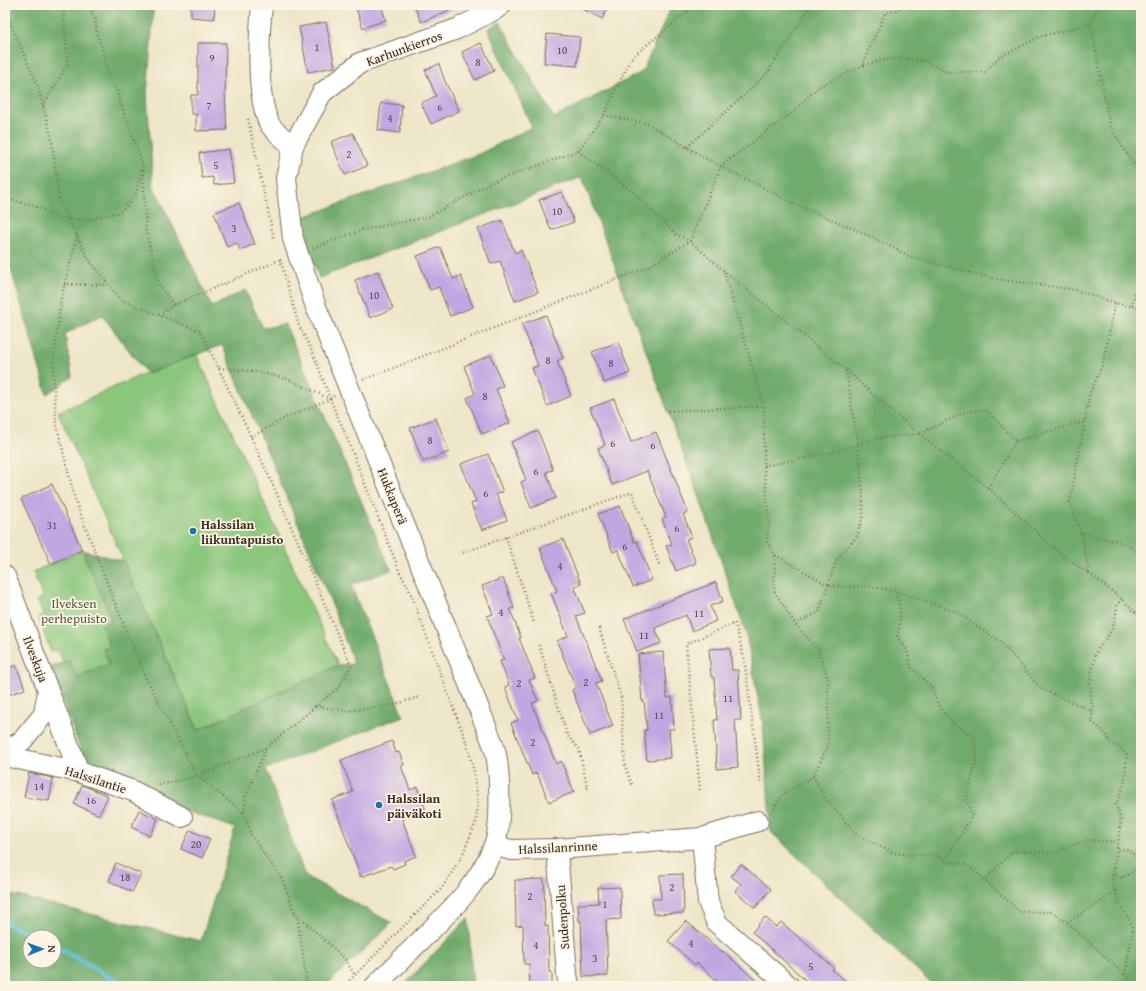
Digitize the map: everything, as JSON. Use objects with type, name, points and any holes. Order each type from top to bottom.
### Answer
[{"type":"street","points":[[262,5],[259,32],[262,96],[269,124],[293,146]]},
{"type":"street","name":"Karhunkierros","points":[[293,146],[322,93],[360,63],[457,29],[501,5]]},
{"type":"street","name":"Hukkaperä","points":[[293,146],[286,178],[294,239],[289,256],[316,307],[495,751],[499,794],[498,826],[494,845]]},
{"type":"street","name":"Ilveskuja","points":[[5,576],[48,690],[44,714],[22,741],[5,751]]},
{"type":"street","points":[[48,690],[79,772]]},
{"type":"street","name":"Halssilantie","points":[[5,756],[79,772],[133,791],[182,817]]},
{"type":"street","name":"Halssilanrinne","points":[[494,845],[511,850],[702,838],[758,821]]},
{"type":"street","points":[[702,838],[708,902],[717,923],[789,986]]},
{"type":"street","points":[[375,986],[460,902],[480,874],[494,845]]},
{"type":"street","name":"Sudenpolku","points":[[558,848],[566,974],[569,986]]},
{"type":"path","points":[[43,107],[68,64],[62,5]]},
{"type":"path","points":[[88,5],[95,20],[97,35],[102,47],[108,76],[116,90],[143,166],[146,231],[159,286],[174,305]]},
{"type":"path","points":[[159,315],[174,305],[289,256],[362,230],[428,217],[492,182],[578,151],[604,115],[630,58],[687,12],[690,5]]},
{"type":"path","points":[[687,147],[766,74],[811,5]]},
{"type":"path","points":[[864,65],[867,53],[885,14],[909,5]]},
{"type":"path","points":[[1098,5],[1091,24],[1110,126],[1141,176]]},
{"type":"path","points":[[5,11],[37,84],[52,140],[59,201],[89,260],[121,300],[200,331],[293,528],[351,666],[339,687],[266,748],[197,776],[133,791]]},
{"type":"path","points":[[251,437],[285,418],[330,399],[348,386],[650,266],[690,241],[721,166],[794,111],[818,87],[864,65],[894,58],[921,60],[948,72],[986,72],[998,58],[1041,36],[1091,24]]},
{"type":"path","points":[[247,114],[269,221],[276,244]]},
{"type":"path","points":[[604,115],[648,124],[721,166],[795,204],[916,258],[996,279],[1076,290],[1115,303],[1141,308]]},
{"type":"path","points":[[578,151],[632,191],[676,235],[690,241],[724,271],[846,370],[919,434],[988,488],[1064,557],[1089,573],[1123,600],[1141,618]]},
{"type":"path","points":[[5,199],[33,205],[56,217],[68,219],[86,220],[120,212],[135,197],[143,166]]},
{"type":"path","points":[[77,236],[61,299],[54,367],[56,422],[75,500],[146,678],[197,776],[244,812]]},
{"type":"path","points":[[278,252],[289,256]]},
{"type":"path","points":[[289,256],[298,326],[312,350],[330,399],[343,428],[400,573],[409,589],[446,687],[474,772],[478,803],[476,822],[462,856],[442,888],[344,986]]},
{"type":"path","points":[[1132,306],[1141,266]]},
{"type":"path","points":[[724,271],[764,406],[764,466],[769,520],[767,542],[774,554],[828,585],[846,587],[866,586],[896,591],[956,612],[1002,643],[1041,689],[1093,712]]},
{"type":"path","points":[[64,284],[109,285]]},
{"type":"path","points":[[1089,573],[1081,533],[1070,502],[1090,393],[1103,363],[1115,303]]},
{"type":"path","points":[[218,367],[259,372],[288,379],[330,399]]},
{"type":"path","points":[[794,624],[819,612],[837,558],[857,536],[863,516],[863,494],[858,445],[846,370]]},
{"type":"path","points":[[668,411],[764,406]]},
{"type":"path","points":[[764,466],[820,455],[884,437],[919,434],[965,412],[986,410],[1016,441]]},
{"type":"path","points":[[988,488],[1016,441],[1084,421]]},
{"type":"path","points":[[459,554],[632,492],[660,567]]},
{"type":"path","points":[[1081,533],[1124,543],[1141,554]]},
{"type":"path","points":[[506,537],[534,623]]},
{"type":"path","points":[[758,821],[767,819],[782,794],[813,776],[828,746],[828,679],[818,649],[794,624],[774,591],[774,554]]},
{"type":"path","points":[[896,591],[900,605],[901,621],[897,637],[907,650],[911,667],[932,688],[938,705],[952,723],[974,737],[977,758],[966,800],[972,816],[945,861]]},
{"type":"path","points":[[1123,600],[1118,602],[1113,628],[1095,654],[1090,683],[1093,712],[1091,721],[1105,733],[1110,742],[1122,749],[1127,755],[1124,785],[1116,804],[1121,821],[1112,882],[1119,901],[1133,928],[1125,975]]},
{"type":"path","points":[[1135,612],[1141,607]]},
{"type":"path","points":[[700,790],[686,644],[735,623],[744,658],[761,785]]},
{"type":"path","points":[[599,628],[621,697],[625,766],[633,787]]},
{"type":"path","points":[[539,645],[567,735],[579,749],[588,790]]},
{"type":"path","points":[[315,706],[347,711],[393,705],[419,697]]},
{"type":"path","points":[[266,748],[246,796],[244,812],[250,835],[282,878],[295,912],[299,928],[306,977],[305,986]]},
{"type":"path","points":[[813,776],[826,799],[856,834],[893,853],[916,855],[933,854],[945,861],[968,865],[1020,912],[1052,912],[1067,922],[1125,975],[1134,986]]},
{"type":"path","points":[[984,880],[1013,851],[1053,853],[1087,840],[1118,842]]},
{"type":"path","points":[[1113,875],[1122,878],[1133,872],[1140,865],[1134,853],[1123,849],[1116,850]]},
{"type":"path","points":[[1067,922],[1096,905],[1115,891]]},
{"type":"path","points":[[295,912],[344,958],[354,975]]},
{"type":"green space","points":[[5,5],[154,5],[147,95],[153,185],[212,307],[245,290],[263,328],[285,324],[391,570],[351,585],[403,716],[266,769],[305,876],[392,923],[326,986],[5,986],[5,893],[201,941],[235,828],[160,802],[91,768],[83,757],[51,667],[69,660],[77,677],[109,664],[103,649],[110,647],[101,625],[112,620],[82,550],[123,561],[198,730],[338,665],[354,664],[331,602],[222,345],[147,374],[102,315],[65,334],[72,377],[47,394],[5,248]]},
{"type":"green space","points":[[672,5],[1141,5],[1141,986],[934,986],[771,832],[763,725],[746,634],[699,496],[582,177],[319,278],[298,219],[479,154],[532,127],[488,29],[500,22],[554,118],[642,72]]},
{"type":"green space","name":"Halssilan liikuntapuisto","points":[[195,351],[338,665],[198,730],[58,412]]},
{"type":"green space","name":"Ilveksen perhepuisto","points":[[82,550],[112,620],[109,664],[77,677],[69,660],[63,662],[58,650],[51,652],[38,617],[43,615],[37,600],[43,598],[33,572]]},
{"type":"green space","points":[[468,918],[473,986],[403,986]]},
{"type":"building","points":[[191,5],[215,5],[214,19],[191,17]]},
{"type":"building","points":[[355,5],[381,5],[386,20],[363,28]]},
{"type":"building","points":[[414,5],[462,5],[421,22]]},
{"type":"building","points":[[575,5],[609,5],[602,19]]},
{"type":"building","points":[[326,22],[335,67],[308,72],[299,27]]},
{"type":"building","points":[[547,34],[580,37],[577,66],[544,63]]},
{"type":"building","points":[[198,43],[226,43],[225,94],[227,130],[196,131],[196,114],[191,114],[191,95],[198,95]]},
{"type":"building","points":[[481,43],[494,71],[475,80],[462,52]]},
{"type":"building","points":[[439,64],[444,79],[459,111],[431,124],[421,103],[436,96],[425,70]]},
{"type":"building","points":[[381,103],[402,105],[400,133],[378,130]]},
{"type":"building","points":[[353,133],[367,166],[345,175],[331,142]]},
{"type":"building","points":[[229,149],[234,183],[214,185],[213,177],[202,178],[199,153]]},
{"type":"building","points":[[562,192],[574,222],[551,230],[539,200]]},
{"type":"building","points":[[239,203],[255,244],[240,250],[237,243],[227,247],[214,213]]},
{"type":"building","points":[[502,220],[515,253],[521,250],[538,292],[515,301],[500,261],[491,264],[478,229]]},
{"type":"building","points":[[440,247],[453,279],[461,276],[473,307],[450,316],[439,287],[430,290],[417,256]]},
{"type":"building","points":[[378,271],[393,309],[370,318],[355,280]]},
{"type":"building","points":[[546,315],[563,358],[557,361],[571,396],[547,406],[532,368],[538,366],[522,324]]},
{"type":"building","points":[[618,342],[630,373],[604,383],[592,352]]},
{"type":"building","points":[[491,355],[503,386],[496,389],[510,423],[482,434],[467,398],[475,394],[464,366]]},
{"type":"building","points":[[614,399],[631,442],[656,432],[688,512],[683,514],[692,537],[686,539],[696,563],[676,571],[666,546],[672,544],[662,519],[666,517],[647,471],[612,485],[598,448],[605,445],[590,408]]},
{"type":"building","points":[[436,418],[449,452],[423,462],[410,428]]},
{"type":"building","points":[[538,431],[553,470],[546,472],[556,498],[531,508],[521,482],[526,480],[511,442]]},
{"type":"building","points":[[488,454],[503,492],[496,494],[507,520],[482,530],[471,504],[476,502],[461,464]]},
{"type":"building","points":[[52,484],[82,550],[51,564],[21,499]]},
{"type":"building","points":[[620,506],[634,542],[637,541],[652,580],[633,587],[618,550],[613,552],[598,514]]},
{"type":"building","points":[[563,539],[581,584],[574,586],[585,613],[576,616],[602,681],[596,683],[613,726],[590,735],[572,690],[576,688],[557,641],[568,636],[551,593],[557,591],[540,548]]},
{"type":"building","points":[[503,578],[514,608],[510,609],[521,638],[519,638],[535,678],[529,680],[538,701],[532,703],[556,764],[561,761],[574,792],[549,802],[537,773],[532,775],[511,723],[518,720],[505,687],[509,685],[500,661],[504,660],[487,616],[493,614],[482,586]]},
{"type":"building","points":[[716,582],[723,601],[710,606],[716,621],[692,631],[686,615],[655,628],[661,643],[637,652],[624,619]]},
{"type":"building","points":[[730,648],[732,670],[738,670],[741,720],[735,720],[738,767],[717,769],[714,720],[717,720],[714,677],[711,677],[709,649]]},
{"type":"building","points":[[663,652],[667,698],[672,697],[674,729],[669,729],[671,758],[647,760],[644,730],[647,730],[644,701],[642,701],[638,654]]},
{"type":"building","points":[[16,665],[25,689],[5,696],[5,669]]},
{"type":"building","name":"Halssilan päiväkoti","points":[[392,741],[396,753],[399,752],[404,765],[401,766],[410,790],[417,787],[426,811],[402,819],[416,856],[404,861],[405,864],[393,869],[391,866],[361,877],[332,800],[353,792],[341,760]]},
{"type":"building","points":[[29,773],[53,778],[49,801],[24,797]]},
{"type":"building","points":[[82,785],[108,796],[99,815],[74,804]]},
{"type":"building","points":[[139,810],[158,819],[150,836],[131,827]]},
{"type":"building","points":[[190,830],[210,839],[202,858],[181,849]]},
{"type":"building","points":[[116,863],[141,874],[132,892],[109,881]]},
{"type":"building","points":[[741,864],[771,889],[755,908],[735,891],[741,884],[731,876]]},
{"type":"building","points":[[683,874],[684,913],[653,914],[652,899],[661,899],[660,875]]},
{"type":"building","points":[[544,879],[545,926],[548,926],[549,972],[552,972],[552,986],[530,986],[529,964],[524,964],[523,925],[516,926],[515,880]]},
{"type":"building","points":[[620,887],[621,919],[606,920],[608,976],[583,977],[581,921],[579,921],[578,904],[599,903],[598,888]]},
{"type":"building","points":[[765,917],[776,927],[781,922],[834,968],[832,970],[852,986],[812,986],[752,932]]},
{"type":"building","points":[[686,921],[722,952],[723,951],[762,986],[723,986],[697,963],[695,965],[668,941]]},
{"type":"waterway","points":[[5,922],[22,930]]},
{"type":"waterway","points":[[62,950],[124,986]]},
{"type":"place","name":"Halssilan liikuntapuisto","points":[[193,531]]},
{"type":"place","name":"Halssilan päiväkoti","points":[[379,805]]}]
